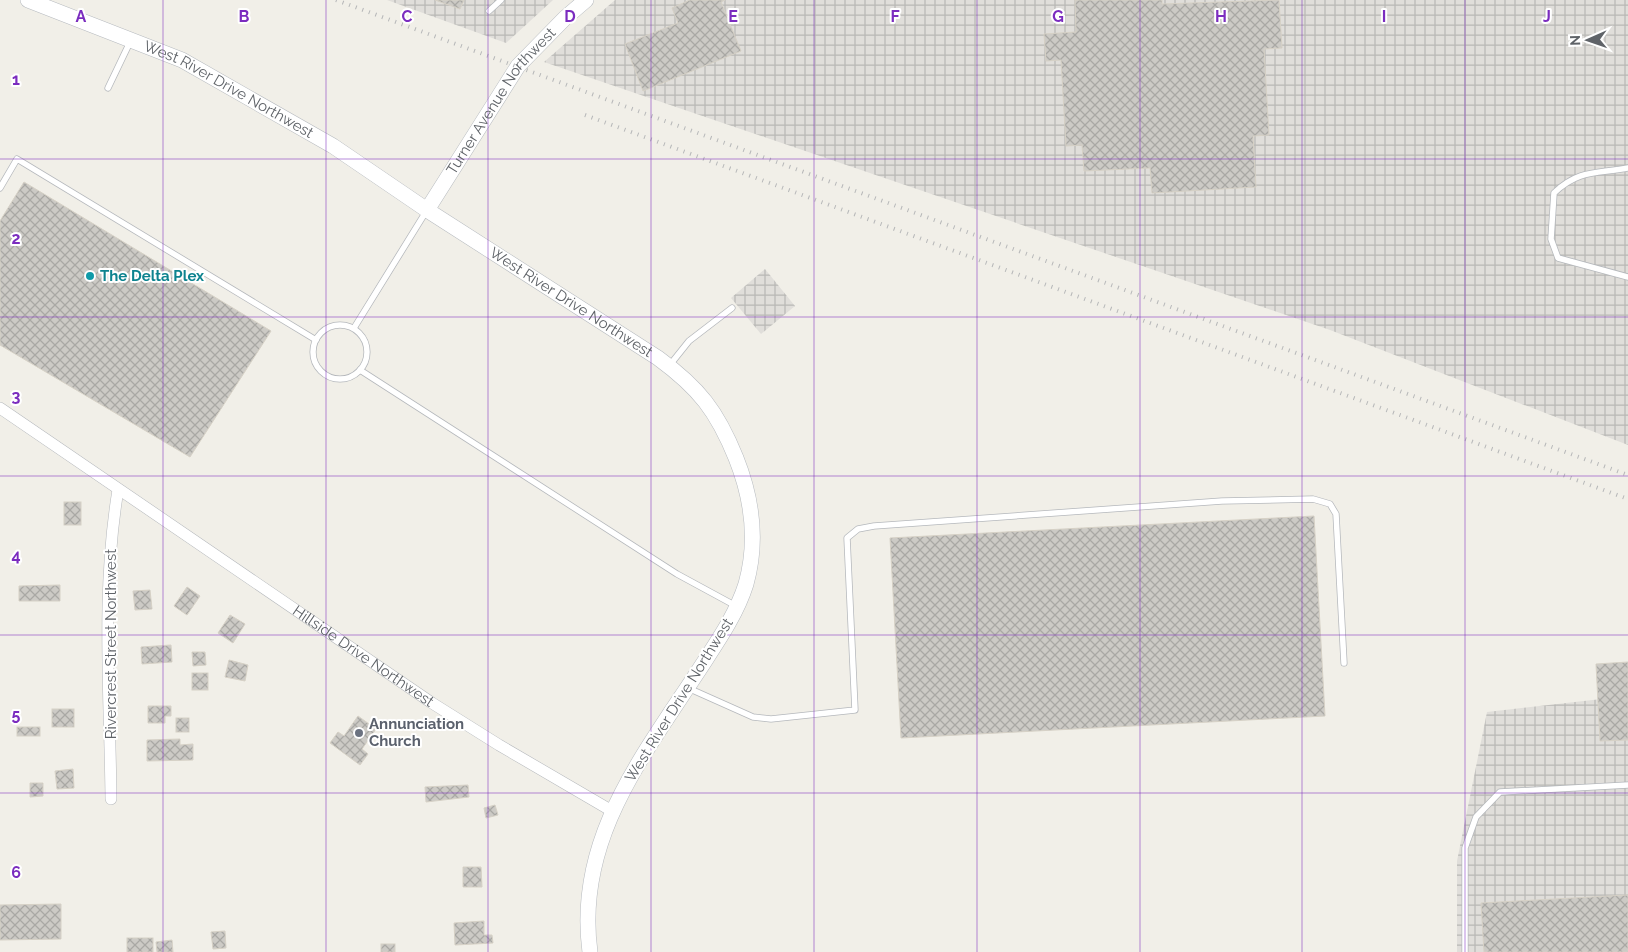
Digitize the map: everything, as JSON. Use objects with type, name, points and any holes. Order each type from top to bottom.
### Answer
[{"type":"main road","name":"West River Drive Northwest","points":[[28,0],[182,60],[325,141],[427,210],[669,366],[684,377],[708,402],[728,439],[746,483],[751,508],[751,561],[745,585],[729,622],[634,770],[612,810]]},
{"type":"main road","name":"Turner Avenue Northwest","points":[[427,210],[518,66],[565,18],[586,0]]},
{"type":"main road","points":[[590,952],[587,930],[588,887],[600,841],[612,810]]},
{"type":"street","name":"Hillside Drive Northwest","points":[[0,408],[432,703],[499,745],[612,810]]},
{"type":"street","name":"Rivercrest Street Northwest","points":[[111,799],[108,599],[112,524],[118,490]]},
{"type":"lane","points":[[489,11],[501,0]]},
{"type":"lane","points":[[108,88],[132,40]]},
{"type":"lane","points":[[0,188],[17,159],[316,340]]},
{"type":"lane","points":[[1628,168],[1584,173],[1567,181],[1554,194],[1551,239],[1558,258],[1628,277]]},
{"type":"lane","points":[[354,328],[427,210]]},
{"type":"lane","points":[[669,366],[688,342],[732,308]]},
{"type":"lane","points":[[332,326],[354,328],[360,333],[367,347],[364,363],[360,370],[354,375],[338,379],[324,374],[319,369],[313,355],[316,340],[320,334],[332,326]]},
{"type":"lane","points":[[360,370],[677,574],[736,606]]},
{"type":"lane","points":[[688,688],[753,717],[771,719],[855,710],[846,538],[858,530],[874,526],[1222,501],[1313,499],[1330,504],[1336,514],[1344,663]]},
{"type":"lane","points":[[1465,952],[1465,848],[1476,817],[1500,792],[1628,785]]},
{"type":"shaded area","points":[[387,0],[553,0],[506,43]]},
{"type":"shaded area","points":[[615,0],[1628,0],[1628,445],[1330,330],[544,62]]},
{"type":"shaded area","points":[[765,269],[795,306],[761,334],[731,298]]},
{"type":"shaded area","points":[[1628,696],[1628,952],[1457,952],[1457,861],[1487,712]]},
{"type":"building","points":[[435,0],[464,0],[460,9]]},
{"type":"building","points":[[690,0],[725,0],[721,2],[741,51],[643,91],[625,44],[678,23],[672,8]]},
{"type":"building","points":[[1075,0],[1162,0],[1162,4],[1279,0],[1282,48],[1264,49],[1269,135],[1253,136],[1256,187],[1152,193],[1150,168],[1084,171],[1082,145],[1066,146],[1061,60],[1046,61],[1044,34],[1076,32]]},
{"type":"building","name":"The Delta Plex","points":[[24,182],[271,331],[190,457],[0,345],[0,221]]},
{"type":"building","points":[[64,502],[81,502],[81,525],[64,525]]},
{"type":"building","points":[[1314,516],[1325,716],[901,738],[890,538]]},
{"type":"building","points":[[60,585],[60,601],[19,601],[19,586]]},
{"type":"building","points":[[187,587],[200,596],[187,615],[174,606]]},
{"type":"building","points":[[150,590],[152,609],[135,610],[133,591]]},
{"type":"building","points":[[230,615],[245,624],[233,643],[218,633]]},
{"type":"building","points":[[171,645],[172,662],[142,664],[141,647]]},
{"type":"building","points":[[192,652],[205,652],[206,665],[193,666]]},
{"type":"building","points":[[229,660],[248,665],[245,681],[225,677]]},
{"type":"building","points":[[1628,662],[1628,740],[1600,741],[1596,664]]},
{"type":"building","points":[[192,673],[208,673],[208,690],[192,690]]},
{"type":"building","points":[[148,706],[171,706],[171,716],[165,716],[165,723],[148,723]]},
{"type":"building","points":[[52,709],[74,709],[74,727],[52,727]]},
{"type":"building","points":[[358,716],[376,729],[362,749],[368,754],[360,765],[330,743],[338,732],[344,736]]},
{"type":"building","points":[[176,718],[189,718],[189,732],[176,732]]},
{"type":"building","points":[[17,727],[40,727],[40,736],[17,736]]},
{"type":"building","points":[[180,739],[180,745],[193,744],[193,760],[147,761],[147,740]]},
{"type":"building","points":[[73,769],[74,788],[57,789],[55,771]]},
{"type":"building","points":[[30,783],[43,783],[43,796],[30,797]]},
{"type":"building","points":[[468,785],[469,797],[426,802],[425,787]]},
{"type":"building","points":[[495,805],[498,815],[486,818],[484,808]]},
{"type":"building","points":[[463,867],[481,867],[482,887],[463,887]]},
{"type":"building","points":[[1628,895],[1628,952],[1484,952],[1481,903]]},
{"type":"building","points":[[61,904],[61,939],[0,940],[0,905]]},
{"type":"building","points":[[484,921],[484,935],[492,935],[493,943],[455,945],[454,923]]},
{"type":"building","points":[[225,931],[226,948],[213,949],[211,932]]},
{"type":"building","points":[[127,938],[153,938],[153,952],[127,952]]},
{"type":"building","points":[[172,940],[173,952],[157,952],[156,942]]},
{"type":"building","points":[[381,944],[395,944],[395,952],[381,952]]},
{"type":"railway","points":[[336,0],[1628,475]]},
{"type":"railway","points":[[585,115],[1628,499]]},
{"type":"place","name":"The Delta Plex","points":[[90,276]]},
{"type":"place","name":"Annunciation Church","points":[[359,733]]}]
